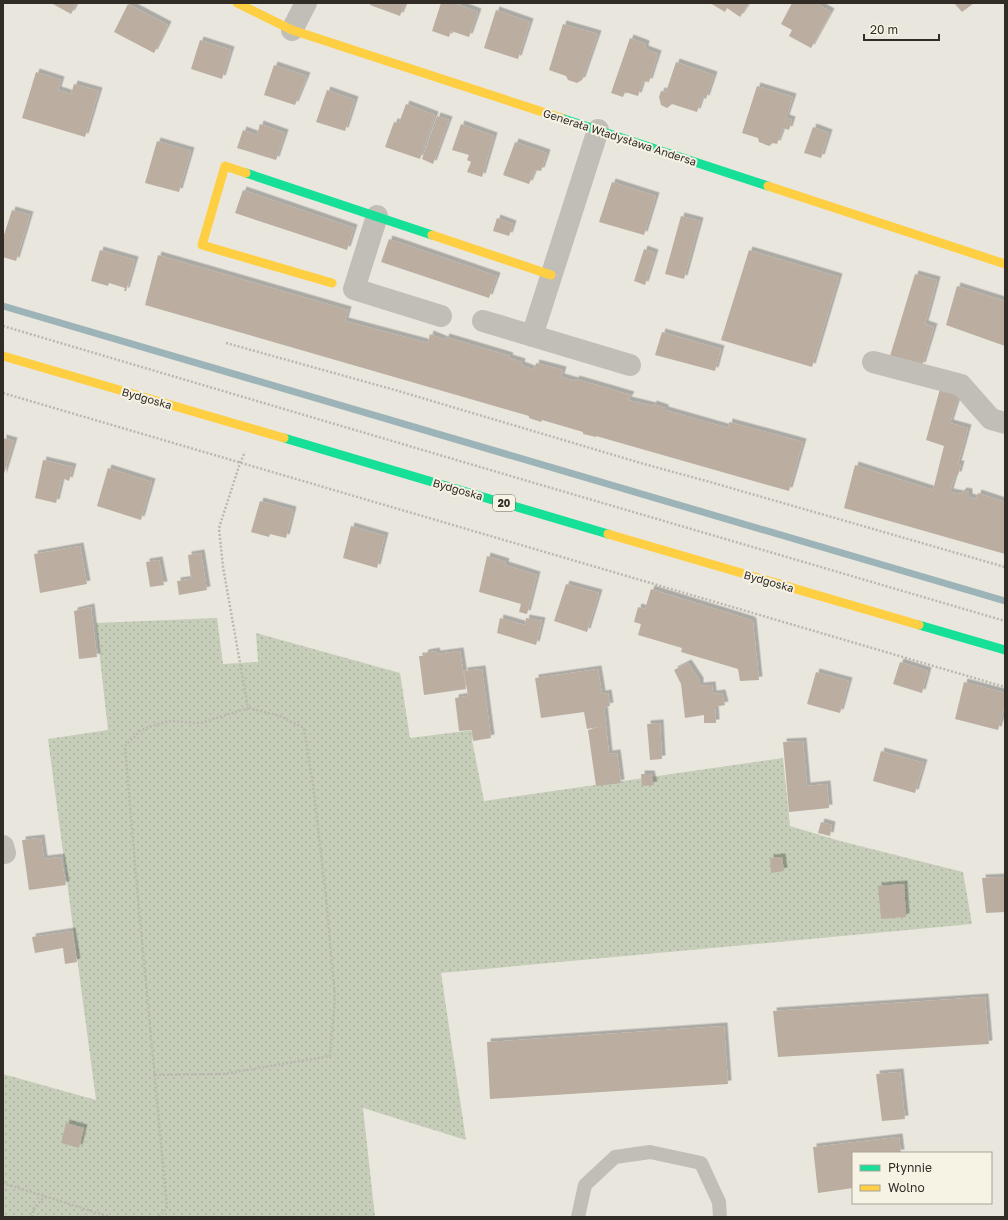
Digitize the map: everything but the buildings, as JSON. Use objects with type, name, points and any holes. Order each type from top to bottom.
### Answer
[{"type":"street","name":"Generała Władysława Andersa","points":[[237,3],[292,30],[1005,264]]},
{"type":"street","points":[[292,30],[306,3]]},
{"type":"street","points":[[532,336],[598,130]]},
{"type":"street","points":[[332,283],[202,245],[225,166],[551,275]]},
{"type":"street","points":[[376,216],[354,289],[441,316]]},
{"type":"street","points":[[483,321],[630,365]]},
{"type":"street","name":"Bydgoska","points":[[3,356],[1005,650]]},
{"type":"street","points":[[873,362],[961,385],[991,419],[1005,423]]},
{"type":"lane","points":[[578,1217],[585,1184],[615,1157],[650,1152],[701,1163],[719,1202],[720,1217]]},
{"type":"path","points":[[3,326],[1005,621]]},
{"type":"path","points":[[226,343],[395,390],[644,464],[1005,567]]},
{"type":"path","points":[[3,393],[1005,687]]},
{"type":"path","points":[[248,708],[224,567],[219,528],[240,463],[256,430]]},
{"type":"path","points":[[154,1075],[224,1074],[330,1056],[335,997],[326,897],[313,784],[304,728],[280,716],[248,708],[201,723],[168,721],[141,730],[125,746],[154,1075],[167,1208],[159,1217]]},
{"type":"path","points":[[3,1183],[110,1217]]},
{"type":"path","points":[[32,1217],[34,1208],[45,1196]]},
{"type":"green space","points":[[217,618],[223,664],[258,662],[256,633],[400,673],[410,738],[474,730],[472,740],[484,801],[783,758],[790,826],[840,841],[963,872],[972,924],[441,973],[466,1140],[363,1108],[375,1217],[3,1217],[3,1074],[96,1100],[48,739],[108,730],[96,623]]},
{"type":"waterway","points":[[3,306],[1005,601]]},
{"type":"traffic: fast","points":[[561,118],[768,186]]},
{"type":"traffic: fast","points":[[246,173],[432,235]]},
{"type":"traffic: fast","points":[[284,438],[608,534]]},
{"type":"traffic: fast","points":[[919,625],[1005,650]]},
{"type":"traffic: slow","points":[[237,3],[292,30],[561,118]]},
{"type":"traffic: slow","points":[[246,173],[225,166],[202,245],[332,283]]},
{"type":"traffic: slow","points":[[768,186],[1005,264]]},
{"type":"traffic: slow","points":[[432,235],[551,275]]},
{"type":"traffic: slow","points":[[3,356],[284,438]]},
{"type":"traffic: slow","points":[[608,534],[919,625]]}]
